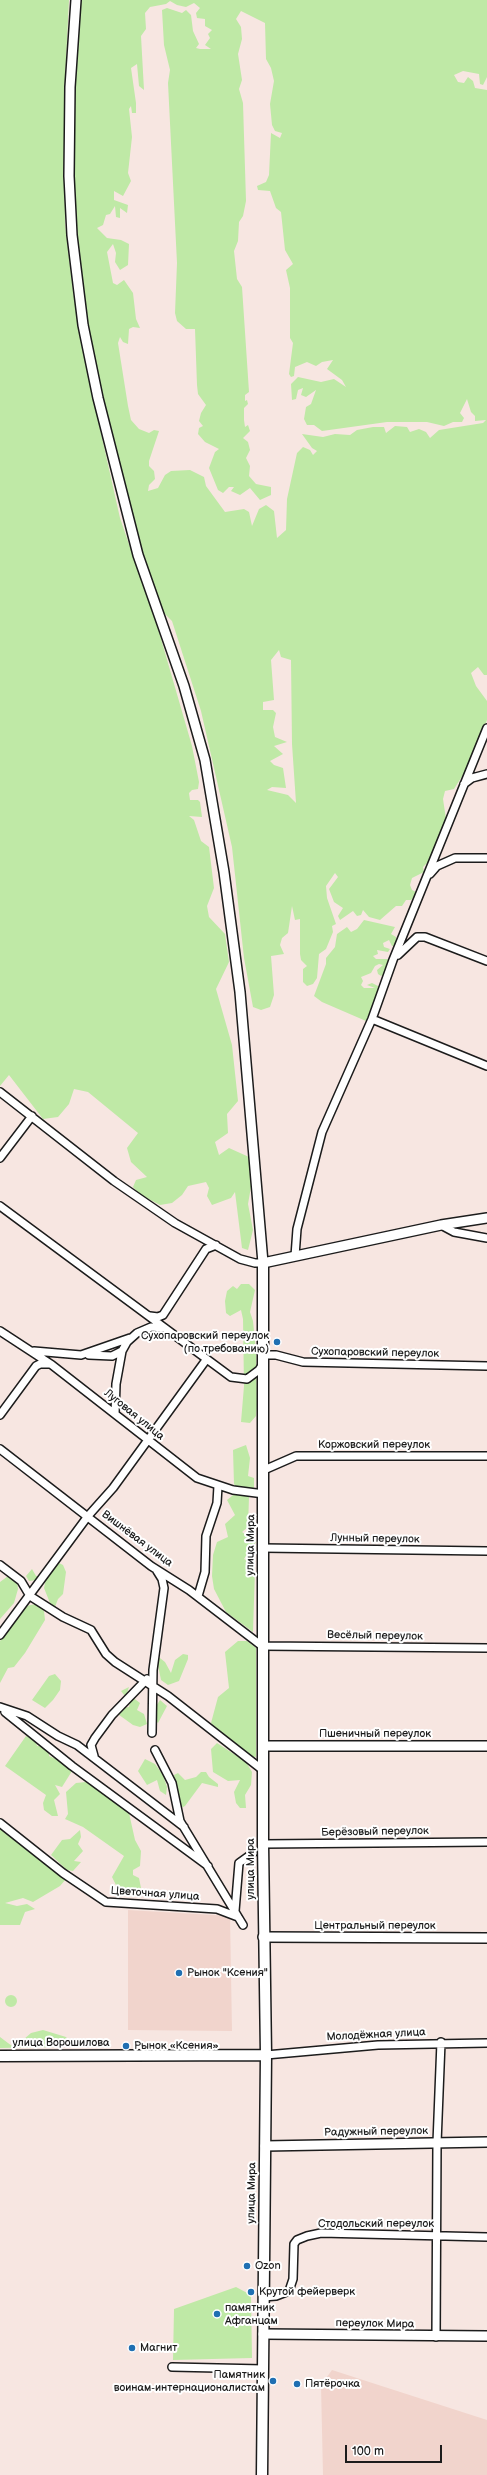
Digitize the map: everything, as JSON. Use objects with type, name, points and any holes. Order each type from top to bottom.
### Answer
[{"type":"main road","name":"улица Мира","points":[[262,2475],[266,2055],[263,1937],[263,1263]]},
{"type":"main road","name":"улица Ворошилова","points":[[0,2056],[266,2055]]},
{"type":"street","points":[[76,0],[70,87],[69,176],[72,236],[83,325],[98,398],[138,555],[184,686],[205,760],[224,872],[240,992],[263,1263]]},
{"type":"street","points":[[295,1256],[297,1229],[322,1132],[372,1019],[393,960],[487,728]]},
{"type":"street","points":[[463,785],[472,778],[487,774]]},
{"type":"street","points":[[427,877],[437,866],[455,858],[487,858]]},
{"type":"street","points":[[393,960],[410,941],[421,937],[432,939],[487,961]]},
{"type":"street","points":[[372,1019],[487,1066]]},
{"type":"street","points":[[0,1092],[142,1201],[175,1223],[240,1258],[255,1263],[263,1263],[441,1225],[487,1218]]},
{"type":"street","points":[[0,1158],[32,1116]]},
{"type":"street","points":[[0,1206],[206,1360],[239,1380],[254,1376],[264,1358]]},
{"type":"street","points":[[441,1225],[454,1232],[487,1238]]},
{"type":"street","points":[[144,1314],[154,1318],[163,1314],[174,1300],[206,1249],[216,1245]]},
{"type":"street","points":[[81,1355],[133,1336],[151,1327],[165,1329]]},
{"type":"street","name":"Луговая улица","points":[[0,1331],[52,1365],[147,1441],[197,1478],[218,1486],[264,1494]]},
{"type":"street","points":[[115,1414],[116,1384],[122,1351],[133,1336]]},
{"type":"street","points":[[31,1351],[112,1356],[122,1351]]},
{"type":"street","name":"Сухопаровский переулок","points":[[264,1358],[276,1355],[303,1362],[487,1366]]},
{"type":"street","points":[[0,1635],[88,1516],[113,1488],[206,1360]]},
{"type":"street","points":[[0,1415],[36,1366],[40,1364],[52,1365]]},
{"type":"street","name":"Вишнёвая улица","points":[[0,1448],[151,1566],[198,1596],[262,1646]]},
{"type":"street","name":"Коржовский переулок","points":[[264,1470],[296,1456],[487,1456]]},
{"type":"street","points":[[198,1596],[205,1572],[206,1536],[217,1503],[218,1486]]},
{"type":"street","name":"Лунный переулок","points":[[263,1548],[487,1552]]},
{"type":"street","points":[[0,1565],[21,1581],[30,1596],[53,1611],[91,1630],[106,1654],[153,1686],[264,1771]]},
{"type":"street","points":[[151,1566],[159,1573],[164,1588],[153,1670],[152,1733]]},
{"type":"street","name":"Весёлый переулок","points":[[262,1646],[487,1648]]},
{"type":"street","points":[[95,1759],[91,1749],[95,1738],[112,1716],[145,1681],[153,1670]]},
{"type":"street","points":[[2,1710],[34,1720],[95,1759],[184,1827]]},
{"type":"street","points":[[2,1710],[72,1766],[208,1866]]},
{"type":"street","name":"Пшеничный переулок","points":[[264,1746],[487,1746]]},
{"type":"street","points":[[155,1750],[172,1783],[179,1816],[184,1827],[243,1925]]},
{"type":"street","name":"Цветочная улица","points":[[0,1823],[62,1873],[106,1902],[218,1909],[236,1914]]},
{"type":"street","name":"Берёзовый переулок","points":[[263,1844],[487,1842]]},
{"type":"street","points":[[236,1914],[240,1863],[253,1853]]},
{"type":"street","name":"Центральный переулок","points":[[263,1937],[487,1938]]},
{"type":"street","points":[[436,2337],[437,2143],[441,2042]]},
{"type":"street","name":"Молодёжная улица","points":[[266,2055],[336,2047],[441,2042],[487,2043]]},
{"type":"street","name":"Радужный переулок","points":[[265,2146],[487,2142]]},
{"type":"street","name":"Стодольский переулок","points":[[263,2297],[276,2296],[289,2291],[293,2279],[294,2244],[297,2240],[307,2236],[321,2233],[487,2237]]},
{"type":"street","name":"переулок Мира","points":[[263,2334],[436,2337],[487,2336]]},
{"type":"street","points":[[172,2367],[263,2369]]},
{"type":"shaded area","name":"Рынок \"Ксения\"","points":[[128,1910],[230,1916],[232,2031],[128,2030]]},
{"type":"shaded area","points":[[332,2370],[487,2420],[487,2475],[323,2475],[321,2385]]},
{"type":"green space","points":[[0,0],[69,0],[64,100],[65,224],[73,291],[85,362],[120,518],[159,632],[192,746],[199,782],[198,789],[192,790],[189,793],[190,800],[198,800],[200,802],[202,817],[189,816],[194,820],[201,841],[209,847],[214,888],[207,906],[209,917],[225,934],[229,962],[216,989],[232,1045],[238,1101],[227,1114],[228,1133],[215,1142],[219,1155],[229,1148],[249,1157],[252,1181],[248,1204],[253,1230],[248,1250],[242,1248],[235,1192],[231,1198],[212,1205],[207,1196],[209,1188],[206,1182],[188,1186],[182,1195],[172,1203],[160,1205],[139,1194],[133,1187],[136,1180],[147,1177],[131,1162],[127,1148],[138,1133],[88,1092],[74,1089],[69,1104],[58,1117],[43,1119],[9,1075],[0,1086]]},
{"type":"green space","points":[[79,0],[487,0],[487,77],[483,85],[480,84],[479,74],[463,71],[454,75],[458,82],[464,83],[468,77],[473,81],[475,88],[487,90],[487,675],[484,675],[478,667],[471,673],[476,686],[487,701],[487,720],[468,767],[454,789],[445,791],[443,799],[446,819],[428,862],[423,867],[424,872],[412,878],[410,885],[412,890],[418,893],[411,900],[406,900],[402,906],[396,906],[380,920],[369,917],[363,910],[361,915],[357,916],[353,911],[340,920],[338,916],[343,908],[334,902],[329,889],[338,877],[335,873],[326,886],[327,898],[336,924],[332,926],[333,932],[326,949],[319,954],[317,978],[313,984],[307,986],[303,982],[303,969],[307,966],[301,960],[300,954],[300,919],[295,920],[292,906],[288,933],[282,938],[280,945],[284,954],[271,956],[274,995],[270,1007],[261,1010],[253,1007],[244,958],[232,847],[201,711],[172,621],[162,611],[142,553],[94,367],[78,275],[72,192],[74,96]],"holes":[[[170,1],[177,5],[186,7],[194,3],[200,8],[196,13],[197,18],[205,19],[205,26],[212,30],[208,34],[210,38],[205,45],[211,49],[196,48],[199,44],[193,31],[191,15],[186,10],[182,13],[167,8],[162,10],[164,45],[170,70],[168,83],[177,263],[175,313],[177,321],[186,329],[195,329],[198,394],[206,405],[201,413],[199,421],[203,426],[199,428],[198,434],[205,442],[219,449],[215,452],[209,468],[218,490],[223,493],[229,487],[234,487],[231,491],[240,495],[250,488],[260,500],[271,495],[271,487],[256,484],[249,476],[250,466],[246,458],[250,450],[248,442],[243,438],[250,431],[248,425],[245,427],[244,420],[244,408],[248,404],[247,400],[245,401],[245,395],[249,392],[242,287],[237,279],[234,251],[238,241],[239,222],[243,216],[246,201],[243,103],[239,89],[242,80],[238,54],[242,39],[241,27],[236,19],[241,11],[265,23],[266,59],[271,68],[274,81],[270,104],[272,125],[275,131],[282,133],[280,138],[271,133],[269,175],[266,182],[257,186],[258,190],[270,191],[276,208],[281,212],[285,250],[293,264],[286,270],[290,288],[290,338],[293,343],[289,374],[291,377],[294,376],[295,367],[307,362],[316,366],[322,362],[333,360],[327,369],[342,380],[346,387],[334,379],[321,382],[298,377],[291,384],[292,400],[296,399],[298,390],[303,388],[301,395],[306,397],[316,390],[311,404],[306,407],[304,419],[307,425],[314,425],[322,431],[387,422],[427,422],[444,426],[453,422],[462,422],[464,418],[460,413],[467,399],[471,412],[475,416],[475,421],[486,420],[483,423],[439,430],[430,438],[426,432],[419,429],[410,432],[407,427],[395,426],[386,433],[384,427],[373,427],[357,430],[350,435],[335,434],[323,437],[302,434],[312,448],[317,451],[313,455],[310,450],[303,447],[297,453],[287,499],[286,530],[277,538],[274,511],[266,505],[259,509],[252,526],[249,512],[244,509],[225,512],[206,486],[204,477],[190,470],[171,471],[165,475],[158,488],[148,491],[149,485],[155,479],[154,471],[149,466],[149,461],[159,431],[154,430],[149,433],[139,429],[131,420],[128,406],[118,343],[120,337],[123,342],[128,344],[129,329],[133,327],[140,328],[136,319],[133,293],[124,280],[117,285],[113,283],[107,252],[113,244],[116,253],[115,262],[120,270],[128,265],[129,244],[121,240],[107,238],[97,228],[103,225],[106,215],[110,214],[115,206],[116,217],[120,218],[120,208],[127,213],[128,205],[114,200],[114,191],[123,196],[131,181],[128,173],[132,137],[129,109],[131,106],[132,113],[136,113],[131,68],[137,64],[139,86],[144,90],[141,36],[146,29],[145,13],[150,7],[166,4]],[[279,650],[281,657],[291,660],[292,744],[296,803],[288,795],[267,790],[272,787],[286,788],[283,768],[274,765],[270,761],[283,754],[274,746],[287,742],[275,737],[273,727],[276,713],[273,710],[263,710],[263,702],[274,700],[271,660]]]},
{"type":"green space","points":[[364,920],[395,927],[391,934],[396,937],[397,945],[392,946],[389,940],[383,943],[384,947],[390,949],[388,952],[377,950],[378,954],[373,956],[376,959],[388,959],[391,961],[385,973],[381,976],[378,974],[377,970],[383,965],[379,964],[375,966],[371,973],[361,977],[363,981],[361,985],[364,988],[375,988],[367,985],[372,983],[380,987],[371,1016],[366,1021],[322,1002],[314,996],[326,964],[326,958],[335,947],[337,934],[347,927],[351,932],[357,929]]},
{"type":"green space","points":[[241,1284],[249,1284],[255,1290],[250,1312],[253,1321],[256,1352],[257,1406],[256,1416],[250,1423],[241,1422],[244,1386],[243,1319],[241,1310],[230,1316],[226,1313],[225,1301],[227,1291],[233,1286],[237,1289]]},
{"type":"green space","points":[[246,1445],[250,1458],[248,1476],[254,1478],[254,1487],[249,1497],[248,1527],[242,1532],[256,1542],[244,1559],[252,1562],[255,1569],[253,1632],[226,1612],[214,1589],[212,1576],[213,1555],[217,1542],[228,1537],[225,1524],[235,1515],[227,1500],[238,1491],[234,1484],[233,1450]]},
{"type":"green space","points":[[57,1562],[63,1565],[66,1572],[63,1594],[58,1599],[55,1607],[50,1603],[44,1588],[46,1579],[29,1581],[26,1576],[32,1569],[36,1576],[44,1576]]},
{"type":"green space","points":[[8,1576],[17,1581],[18,1589],[14,1603],[0,1619],[0,1582]]},
{"type":"green space","points":[[36,1604],[44,1611],[45,1620],[25,1653],[14,1667],[8,1668],[0,1683],[0,1641],[26,1606]]},
{"type":"green space","points":[[238,1641],[247,1641],[256,1648],[256,1757],[247,1756],[211,1723],[218,1697],[229,1688],[225,1652]]},
{"type":"green space","points":[[183,1654],[188,1655],[188,1659],[179,1681],[168,1685],[161,1680],[156,1655],[165,1662],[171,1673],[175,1660]]},
{"type":"green space","points":[[55,1674],[61,1681],[60,1690],[45,1708],[32,1700],[49,1676]]},
{"type":"green space","points":[[129,1687],[127,1693],[140,1703],[137,1710],[144,1714],[147,1724],[140,1727],[133,1725],[115,1712],[120,1708],[129,1707],[130,1702],[121,1691]]},
{"type":"green space","points":[[160,1700],[167,1706],[158,1723],[156,1721],[155,1708]]},
{"type":"green space","points":[[26,1736],[36,1741],[37,1746],[44,1745],[49,1751],[49,1756],[61,1761],[72,1771],[62,1787],[55,1785],[60,1794],[54,1800],[58,1816],[52,1816],[44,1810],[43,1803],[46,1795],[5,1766]]},
{"type":"green space","points":[[217,1743],[246,1762],[252,1772],[251,1785],[245,1795],[246,1808],[240,1808],[236,1803],[234,1792],[240,1780],[228,1781],[213,1772],[211,1749]]},
{"type":"green space","points":[[145,1759],[155,1764],[163,1775],[167,1787],[166,1795],[160,1791],[157,1780],[147,1785],[138,1771]]},
{"type":"green space","points":[[201,1772],[206,1772],[209,1777],[218,1784],[218,1787],[202,1783],[185,1806],[179,1809],[174,1775],[178,1773],[185,1780],[196,1777]]},
{"type":"green space","points":[[86,1782],[116,1799],[129,1813],[135,1840],[141,1851],[140,1866],[133,1870],[133,1875],[139,1878],[141,1888],[131,1894],[118,1889],[112,1877],[124,1856],[83,1827],[65,1819],[68,1814],[66,1792],[76,1783]]},
{"type":"green space","points":[[3,1827],[66,1879],[60,1886],[33,1902],[23,1898],[5,1903],[17,1906],[27,1904],[35,1909],[25,1912],[20,1925],[0,1925],[0,1828]]},
{"type":"green space","points":[[80,1830],[81,1837],[78,1844],[83,1851],[74,1861],[81,1862],[73,1871],[67,1870],[51,1855],[62,1840],[70,1839]]},
{"type":"green space","points":[[9,1995],[13,1995],[17,2001],[13,2007],[9,2007],[5,2003],[5,1999]]},
{"type":"green space","points":[[43,2030],[66,2037],[69,2041],[60,2047],[0,2048],[0,2037],[12,2046],[17,2045],[31,2033]]},
{"type":"green space","points":[[236,2287],[251,2295],[252,2358],[173,2360],[174,2309]]},
{"type":"place","name":"Сухопаровский переулок (по требованию)","points":[[277,1342]]},
{"type":"place","name":"Рынок \"Ксения\"","points":[[179,1973]]},
{"type":"place","name":"Рынок «Ксения»","points":[[126,2046]]},
{"type":"place","name":"Ozon","points":[[247,2266]]},
{"type":"place","name":"Крутой фейерверк","points":[[251,2292]]},
{"type":"place","name":"памятник Афганцам","points":[[217,2314]]},
{"type":"place","name":"Магнит","points":[[132,2348]]},
{"type":"place","name":"Памятник воинам‐интернационалистам","points":[[273,2381]]},
{"type":"place","name":"Пятёрочка","points":[[297,2384]]}]
